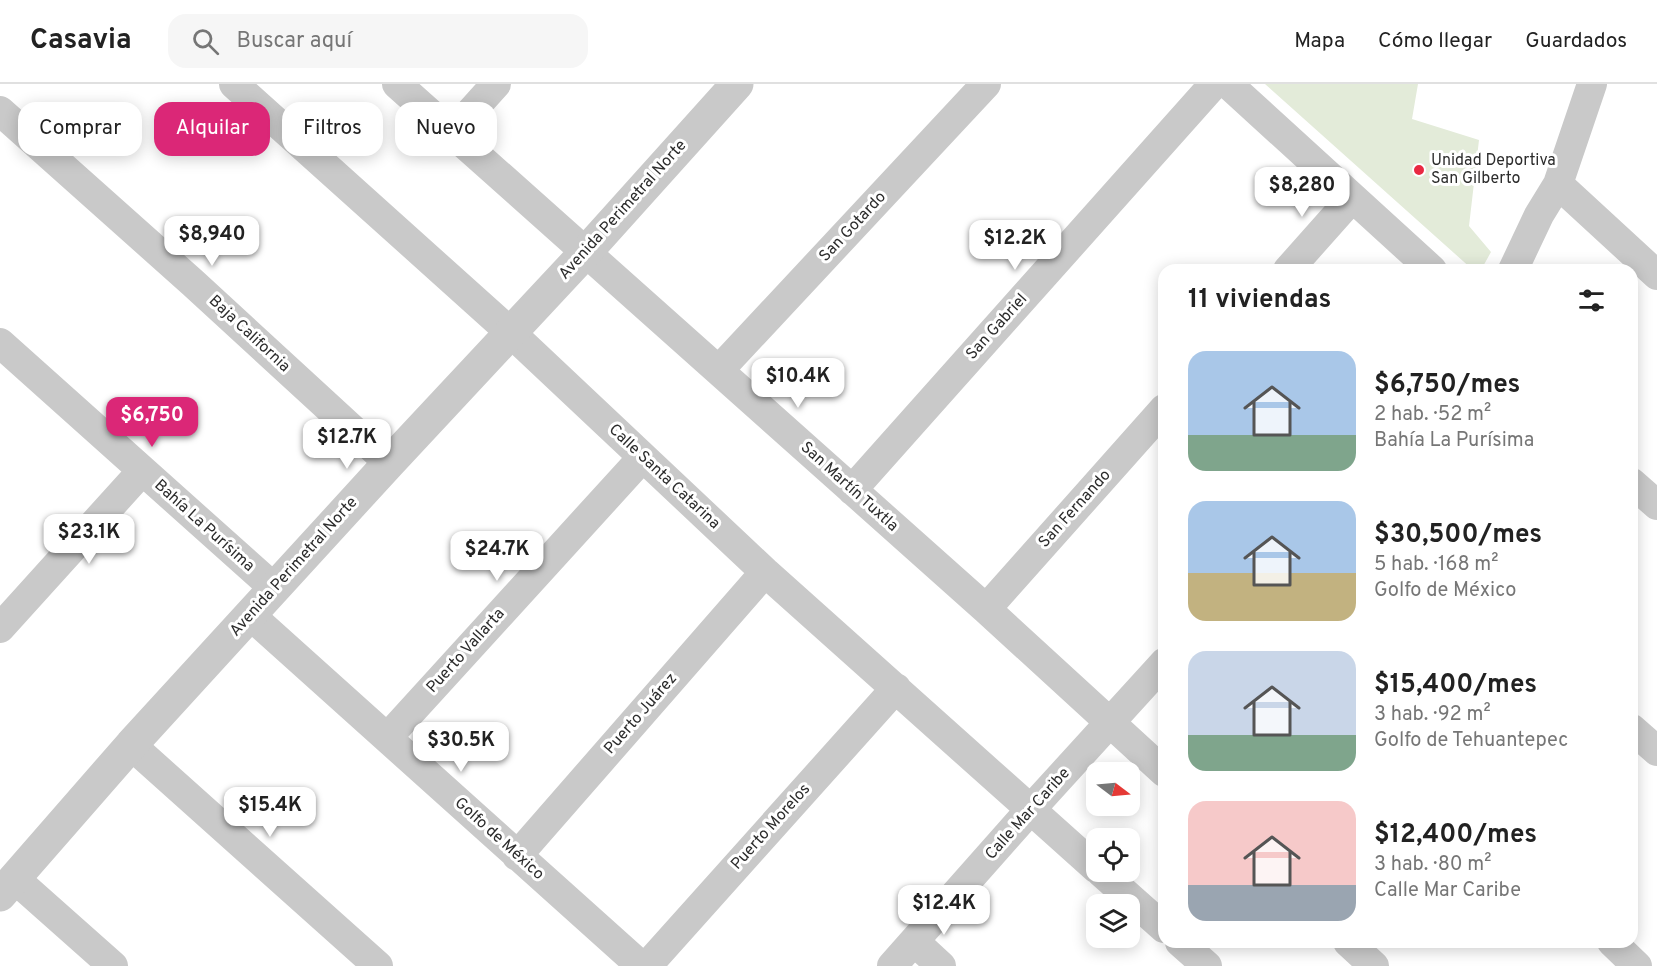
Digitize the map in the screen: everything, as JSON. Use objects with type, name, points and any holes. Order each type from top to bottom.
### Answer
[{"type":"street","name":"Calle Santa Catarina","points":[[234,84],[510,332],[765,572],[1086,859]]},
{"type":"street","name":"San Martín Tuxtla","points":[[397,84],[416,102]]},
{"type":"street","points":[[480,102],[496,84]]},
{"type":"street","name":"Avenida Perimetral Norte","points":[[8,887],[131,745],[585,253],[737,84]]},
{"type":"street","name":"San Gotardo","points":[[720,370],[986,84]]},
{"type":"street","name":"San Gabriel","points":[[852,490],[1214,84]]},
{"type":"street","points":[[1228,84],[1425,264]]},
{"type":"street","points":[[1516,264],[1539,214],[1558,184],[1592,84]]},
{"type":"street","name":"Baja California","points":[[0,111],[194,283],[389,463]]},
{"type":"street","name":"San Martín Tuxtla","points":[[476,156],[720,370],[1158,766]]},
{"type":"street","points":[[1558,184],[1657,275]]},
{"type":"street","points":[[1292,264],[1352,198]]},
{"type":"street","name":"Bahía La Purísima","points":[[0,343],[274,588]]},
{"type":"street","name":"San Fernando","points":[[986,609],[1158,416]]},
{"type":"street","name":"Puerto Vallarta","points":[[387,738],[643,457]]},
{"type":"street","points":[[0,628],[142,471]]},
{"type":"street","points":[[1638,488],[1657,505]]},
{"type":"street","name":"Puerto Juárez","points":[[517,856],[765,572]]},
{"type":"street","name":"Golfo de México","points":[[250,615],[641,966]]},
{"type":"street","name":"Calle Mar Caribe","points":[[892,966],[1158,670]]},
{"type":"street","name":"Puerto Morelos","points":[[647,966],[896,688]]},
{"type":"street","points":[[1638,734],[1657,751]]},
{"type":"street","points":[[131,745],[378,966]]},
{"type":"street","points":[[1112,882],[1158,923]]},
{"type":"street","points":[[8,887],[113,966]]},
{"type":"street","points":[[915,942],[941,966]]},
{"type":"street","points":[[1187,948],[1207,966]]},
{"type":"street","points":[[1354,948],[1374,966]]},
{"type":"street","points":[[1618,948],[1637,966]]},
{"type":"green space","name":"Unidad Deportiva San Gilberto","points":[[1265,84],[1418,84],[1412,119],[1479,140],[1469,226],[1491,252],[1484,264],[1466,264]]},
{"type":"place","name":"Unidad Deportiva San Gilberto","points":[[1419,170]]}]
